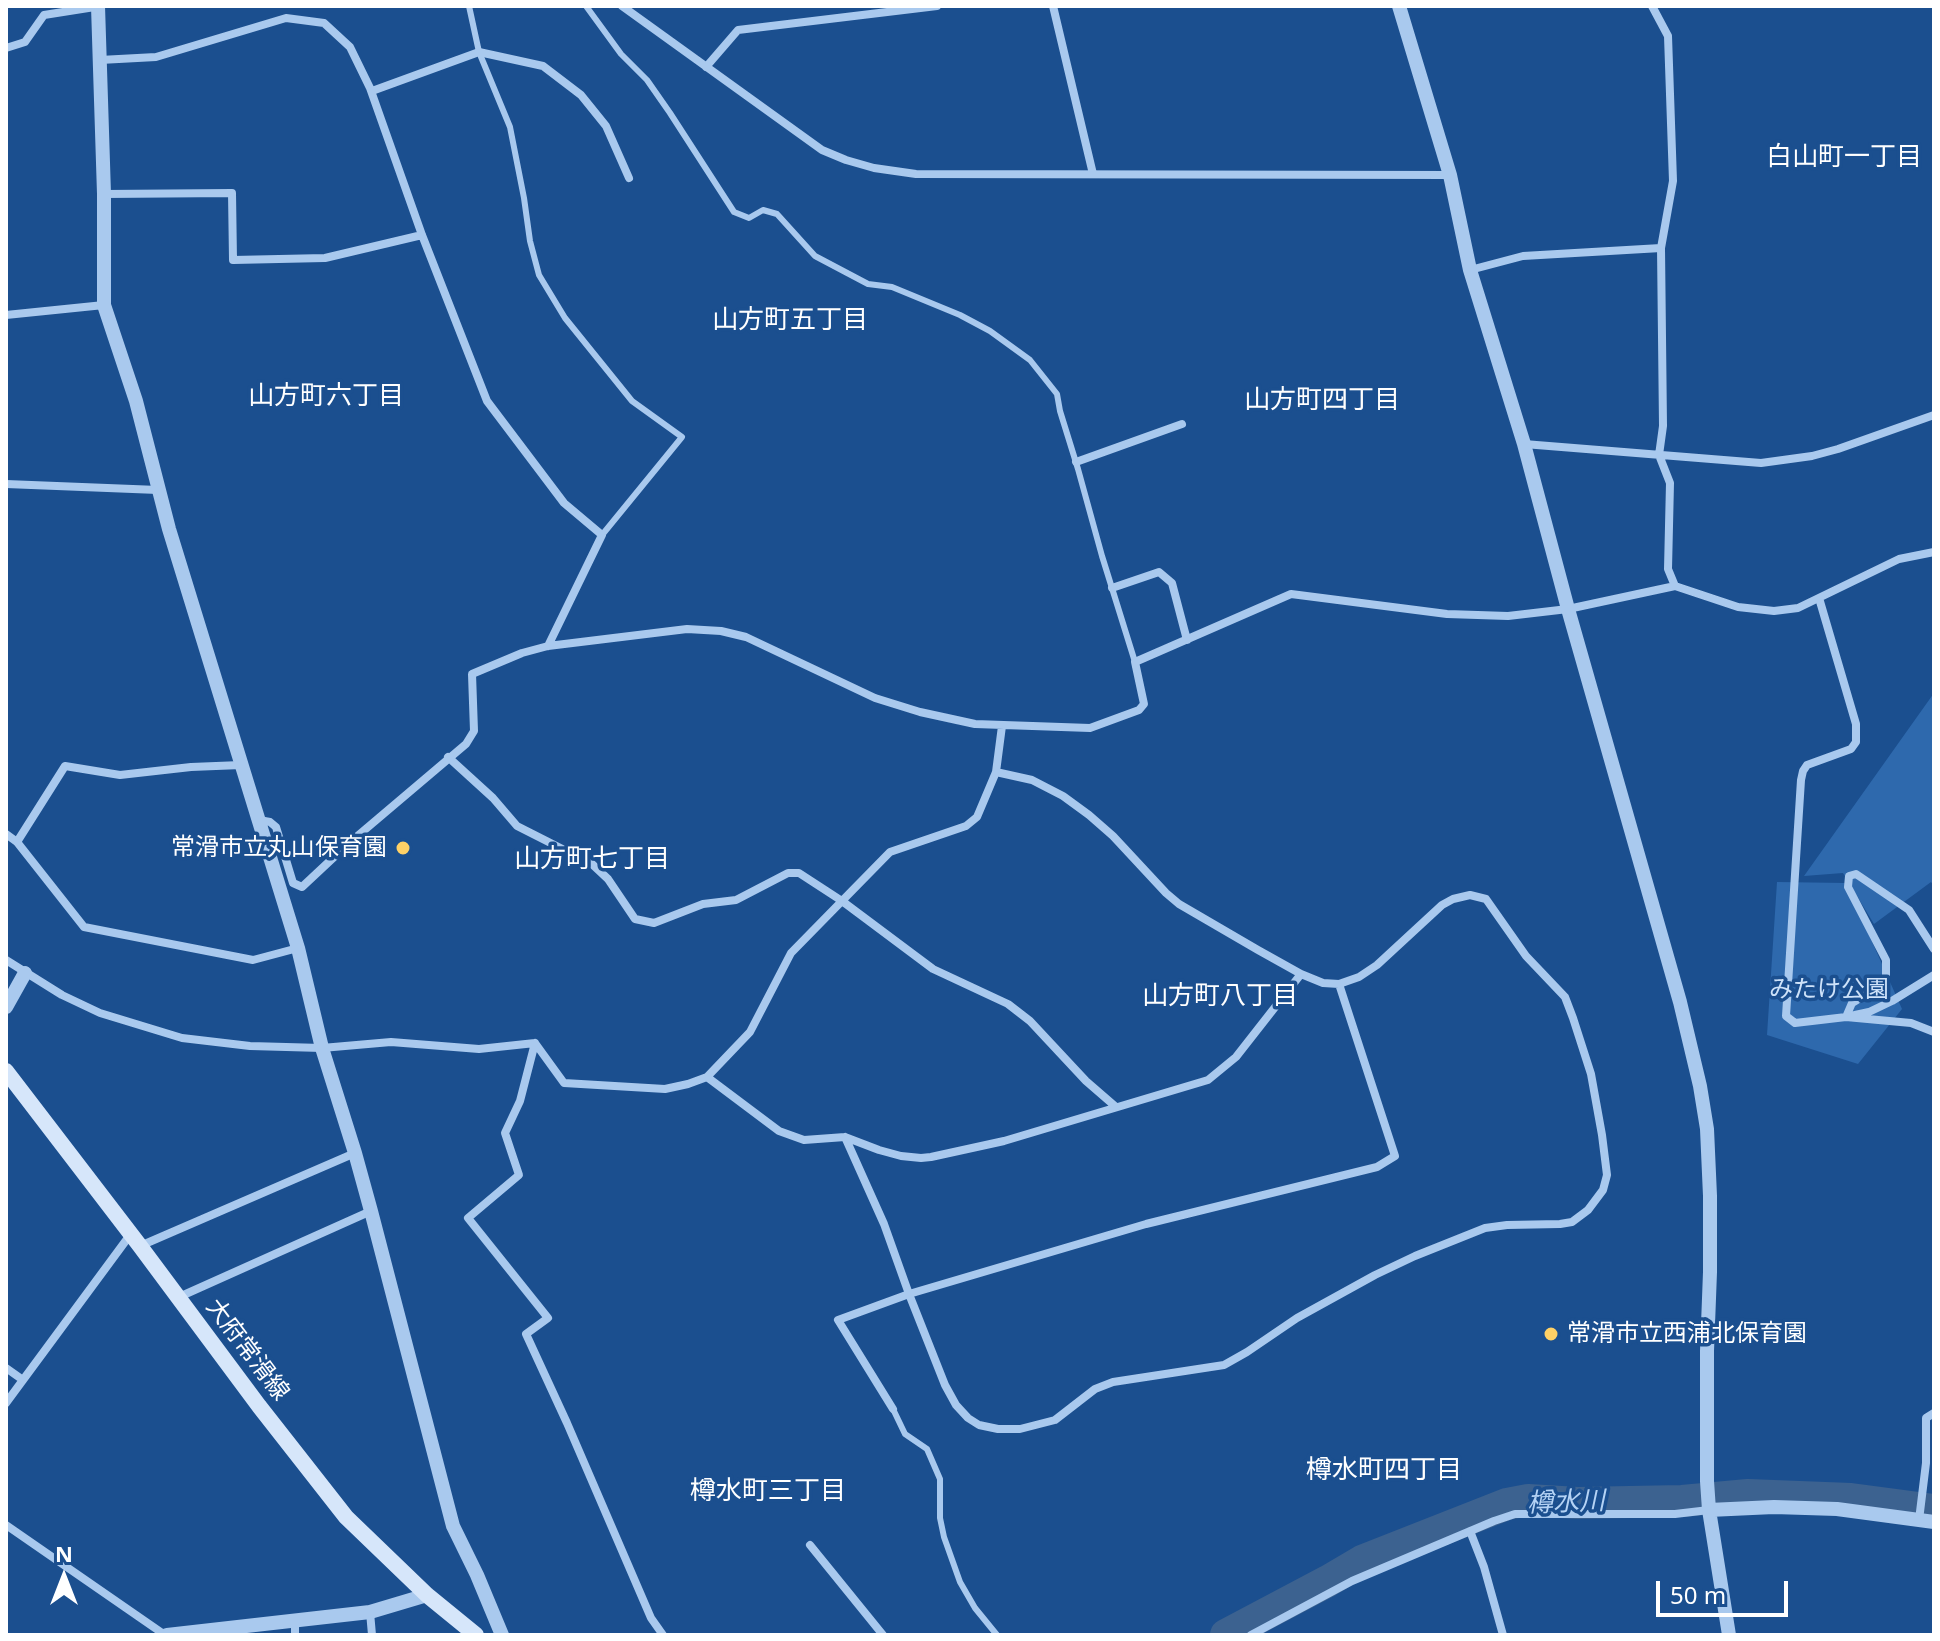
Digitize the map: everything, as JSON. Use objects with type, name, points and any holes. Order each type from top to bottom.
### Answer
[{"type":"main road","name":"大府常滑線","points":[[6,1071],[346,1517],[427,1595],[476,1635]]},
{"type":"street","points":[[6,48],[25,42],[44,15],[99,6],[104,305],[136,401],[169,529],[298,948],[322,1048],[371,1211],[453,1526],[502,1635]]},
{"type":"street","points":[[283,6],[286,18]]},
{"type":"street","points":[[622,6],[822,150],[862,165],[916,174],[1450,175]]},
{"type":"street","points":[[706,67],[738,30],[937,6]]},
{"type":"street","points":[[1053,6],[1093,174]]},
{"type":"street","points":[[1399,6],[1450,175],[1470,270],[1524,444],[1697,1072],[1707,1129],[1710,1272],[1707,1481],[1729,1635]]},
{"type":"street","points":[[1652,6],[1668,36],[1673,181],[1661,248],[1663,426],[1659,455],[1670,483],[1668,569],[1675,586]]},
{"type":"street","points":[[100,60],[156,57],[286,18],[324,23],[350,47],[372,91],[422,235],[487,401],[564,503],[602,535],[548,646]]},
{"type":"street","points":[[372,91],[479,52],[543,66],[581,95],[606,126],[629,178]]},
{"type":"street","points":[[104,194],[232,193],[233,260],[325,258],[422,235]]},
{"type":"street","points":[[1470,270],[1523,256],[1661,248]]},
{"type":"street","points":[[6,315],[104,305]]},
{"type":"street","points":[[1524,444],[1761,463],[1838,449],[1934,415]]},
{"type":"street","points":[[1076,462],[1182,424]]},
{"type":"street","points":[[6,484],[158,490]]},
{"type":"street","points":[[259,820],[276,827],[293,883],[302,887],[466,744],[474,731],[472,674],[522,653],[548,646],[687,629],[734,633],[875,698],[952,720],[1002,726],[1090,728],[1139,710],[1144,704],[1135,662],[1291,594],[1447,614],[1508,616],[1568,609],[1675,586],[1738,607],[1774,611],[1798,608],[1899,559],[1934,552]]},
{"type":"street","points":[[1112,588],[1159,572],[1172,583],[1187,640]]},
{"type":"street","points":[[1819,598],[1856,724],[1856,742],[1851,749],[1807,765],[1801,780],[1786,1016],[1795,1023],[1869,1012],[1934,975]]},
{"type":"street","points":[[535,1043],[564,1083],[665,1089],[707,1077],[750,1032],[791,953],[890,852],[966,826],[977,817],[996,772],[1002,726]]},
{"type":"street","points":[[448,757],[493,798],[517,826],[592,864],[608,879],[635,919],[654,923],[703,904],[736,900],[788,873],[799,873],[933,969],[1008,1004],[1030,1021],[1086,1081],[1116,1107]]},
{"type":"street","points":[[17,842],[65,766],[120,775],[241,765]]},
{"type":"street","points":[[845,1137],[884,1224],[945,1385],[956,1405],[968,1418],[979,1425],[998,1429],[1020,1429],[1055,1420],[1095,1389],[1113,1382],[1231,1362],[1297,1318],[1415,1256],[1495,1226],[1567,1224],[1588,1210],[1603,1190],[1607,1175],[1591,1074],[1565,997],[1526,956],[1486,899],[1481,896],[1460,896],[1442,905],[1377,965],[1359,977],[1339,984],[1323,983],[1301,974],[1179,904],[1101,825],[1063,796],[1032,780],[996,772]]},
{"type":"street","points":[[6,834],[17,842],[84,927],[253,960],[298,948]]},
{"type":"street","points":[[1846,1017],[1852,1003],[1886,982],[1886,960],[1848,887],[1849,876],[1856,874],[1909,910],[1934,949]]},
{"type":"street","points":[[6,960],[62,995],[100,1013],[182,1038],[250,1046],[322,1048],[391,1042],[479,1049],[535,1043]]},
{"type":"street","points":[[6,1007],[25,973]]},
{"type":"street","points":[[707,1077],[779,1131],[804,1140],[845,1137],[879,1150],[921,1158],[1004,1141],[1208,1080],[1236,1057],[1301,974]]},
{"type":"street","points":[[893,1409],[838,1320],[909,1294],[1146,1224],[1377,1167],[1395,1156],[1339,984]]},
{"type":"street","points":[[1846,1017],[1911,1023],[1934,1032]]},
{"type":"street","points":[[535,1043],[520,1101],[505,1133],[519,1175],[468,1218],[548,1318],[526,1334],[651,1618],[663,1635]]},
{"type":"street","points":[[6,1403],[135,1240],[355,1153]]},
{"type":"street","points":[[178,1297],[371,1211]]},
{"type":"street","points":[[6,1368],[23,1380]]},
{"type":"street","points":[[1251,1635],[1352,1581],[1515,1514],[1675,1514],[1709,1509],[1774,1507],[1837,1509],[1924,1520],[1926,1418],[1934,1413]]},
{"type":"street","points":[[6,1525],[166,1635],[295,1628],[370,1612],[427,1595]]},
{"type":"street","points":[[1470,1531],[1484,1567],[1503,1635]]},
{"type":"street","points":[[810,1545],[883,1635]]},
{"type":"street","points":[[370,1612],[372,1635]]},
{"type":"lane","points":[[469,6],[479,52],[510,127],[539,275],[565,318],[632,401],[682,437],[602,535]]},
{"type":"lane","points":[[586,6],[621,54],[647,80],[734,212],[749,218],[763,210],[777,214],[815,256],[868,284],[892,287],[960,315],[1030,360],[1057,394],[1135,662]]},
{"type":"lane","points":[[893,1409],[905,1434],[927,1449],[940,1479],[940,1518],[960,1582],[975,1608],[997,1635]]},
{"type":"green space","points":[[1934,693],[1934,886],[1931,882],[1874,924],[1843,873],[1804,876]]},
{"type":"green space","name":"みたけ公園","points":[[1777,882],[1846,883],[1902,1009],[1858,1064],[1767,1035]]},
{"type":"waterway","name":"樽水川","points":[[1226,1635],[1362,1561],[1507,1504],[1528,1500],[1578,1503],[1682,1501],[1748,1495],[1851,1499],[1934,1510]]},
{"type":"place","name":"常滑市立丸山保育園","points":[[403,848]]},
{"type":"place","name":"常滑市立西浦北保育園","points":[[1551,1334]]},
{"type":"district","name":"白山町一丁目","points":[[1844,158]]},
{"type":"district","name":"山方町五丁目","points":[[790,321]]},
{"type":"district","name":"山方町六丁目","points":[[326,397]]},
{"type":"district","name":"山方町四丁目","points":[[1322,401]]},
{"type":"district","name":"山方町七丁目","points":[[592,860]]},
{"type":"district","name":"山方町八丁目","points":[[1220,997]]},
{"type":"district","name":"樽水町四丁目","points":[[1384,1471]]},
{"type":"district","name":"樽水町三丁目","points":[[768,1492]]}]
